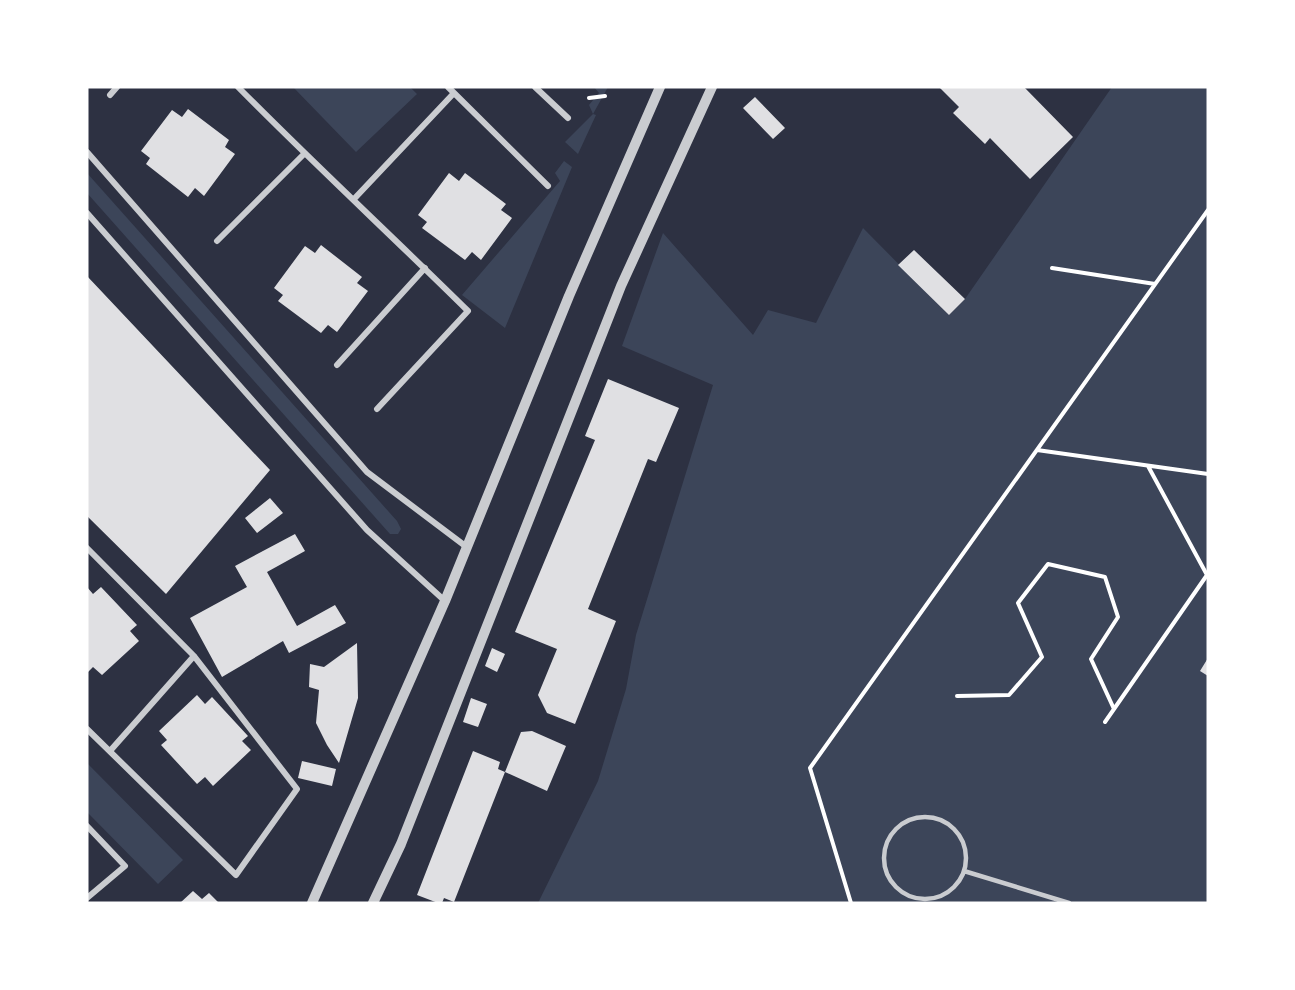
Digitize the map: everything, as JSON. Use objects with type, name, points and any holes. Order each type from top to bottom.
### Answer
[{"type":"street","points":[[110,95],[117,87]]},
{"type":"street","points":[[238,87],[304,154],[354,199],[468,310],[377,409]]},
{"type":"street","points":[[448,87],[548,186]]},
{"type":"street","points":[[535,87],[568,118]]},
{"type":"street","points":[[312,903],[446,601],[569,296],[660,87]]},
{"type":"street","points":[[373,903],[401,844],[621,286],[711,87]]},
{"type":"street","points":[[354,199],[454,93]]},
{"type":"street","points":[[87,152],[367,472],[468,548]]},
{"type":"street","points":[[217,241],[304,154]]},
{"type":"street","points":[[87,213],[367,530],[446,601]]},
{"type":"street","points":[[337,365],[424,268]]},
{"type":"street","points":[[87,548],[194,656],[297,789],[236,875],[87,729]]},
{"type":"street","points":[[110,751],[194,656]]},
{"type":"street","points":[[87,898],[125,866],[88,828]]},
{"type":"lane","points":[[921,817],[941,821],[957,833],[964,845],[967,858],[964,872],[958,884],[948,893],[922,900],[909,897],[889,879],[884,866],[884,853],[888,839],[896,828],[908,821],[921,817]]},
{"type":"lane","points":[[964,872],[1069,903]]},
{"type":"path","points":[[589,98],[605,96]]},
{"type":"path","points":[[851,903],[810,768],[1208,210]]},
{"type":"path","points":[[1052,268],[1155,284]]},
{"type":"path","points":[[1037,450],[1206,474],[1208,468]]},
{"type":"path","points":[[1104,722],[1207,574],[1148,465]]},
{"type":"path","points":[[957,696],[1009,695],[1042,657],[1018,603],[1048,564],[1105,577],[1118,617],[1091,659],[1114,709]]},
{"type":"shaded area","points":[[293,87],[410,87],[417,94],[356,152]]},
{"type":"shaded area","points":[[594,87],[608,87],[593,114],[589,105],[599,93]]},
{"type":"shaded area","points":[[1112,87],[1208,87],[1208,903],[538,903],[598,781],[626,689],[636,635],[713,385],[622,346],[663,233],[753,335],[768,310],[816,323],[863,228],[949,315],[965,299]]},
{"type":"shaded area","points":[[593,114],[596,115],[578,154],[565,142]]},
{"type":"shaded area","points":[[564,161],[572,167],[505,328],[462,295],[560,181],[555,173]]},
{"type":"shaded area","points":[[87,173],[397,521],[401,529],[398,534],[390,534],[87,193]]},
{"type":"shaded area","points":[[87,763],[183,860],[158,884],[87,812]]},
{"type":"building","points":[[939,87],[1024,87],[1073,137],[1030,179],[990,138],[985,144],[953,113],[959,107]]},
{"type":"building","points":[[755,97],[785,128],[773,139],[743,108]]},
{"type":"building","points":[[188,109],[229,140],[225,147],[235,154],[204,196],[195,188],[188,197],[146,164],[150,158],[141,151],[172,110],[182,117]]},
{"type":"building","points":[[449,173],[459,181],[465,173],[506,204],[501,210],[512,218],[481,260],[472,252],[465,260],[422,228],[427,222],[418,215]]},
{"type":"building","points":[[321,245],[362,277],[357,283],[368,291],[337,332],[328,325],[321,333],[278,301],[283,295],[274,288],[305,246],[315,253]]},
{"type":"building","points":[[914,250],[965,299],[949,315],[898,265]]},
{"type":"building","points":[[87,276],[270,470],[166,594],[87,516]]},
{"type":"building","points":[[608,379],[679,408],[656,462],[648,459],[588,609],[616,621],[575,724],[547,713],[538,695],[557,649],[515,632],[595,440],[585,436]]},
{"type":"building","points":[[270,498],[283,513],[257,533],[245,518]]},
{"type":"building","points":[[295,534],[305,551],[267,572],[297,626],[335,605],[346,623],[289,653],[283,641],[222,677],[190,618],[247,587],[235,566]]},
{"type":"building","points":[[87,587],[93,594],[101,587],[137,625],[130,631],[139,641],[102,675],[93,667],[87,673]]},
{"type":"building","points":[[357,643],[358,698],[339,763],[316,723],[319,690],[309,687],[310,664],[324,667]]},
{"type":"building","points":[[492,648],[505,654],[497,672],[485,666]]},
{"type":"building","points":[[1208,658],[1208,676],[1200,671]]},
{"type":"building","points":[[197,695],[205,704],[212,697],[248,736],[242,741],[251,750],[213,786],[205,777],[197,784],[161,745],[167,740],[159,731]]},
{"type":"building","points":[[471,698],[487,704],[478,727],[463,722]]},
{"type":"building","points":[[532,731],[566,746],[547,791],[505,772],[521,732]]},
{"type":"building","points":[[473,751],[500,762],[498,769],[505,772],[454,902],[444,898],[442,903],[438,903],[417,895]]},
{"type":"building","points":[[302,761],[336,769],[332,786],[298,778]]},
{"type":"building","points":[[193,891],[202,899],[209,893],[219,903],[180,903]]}]
